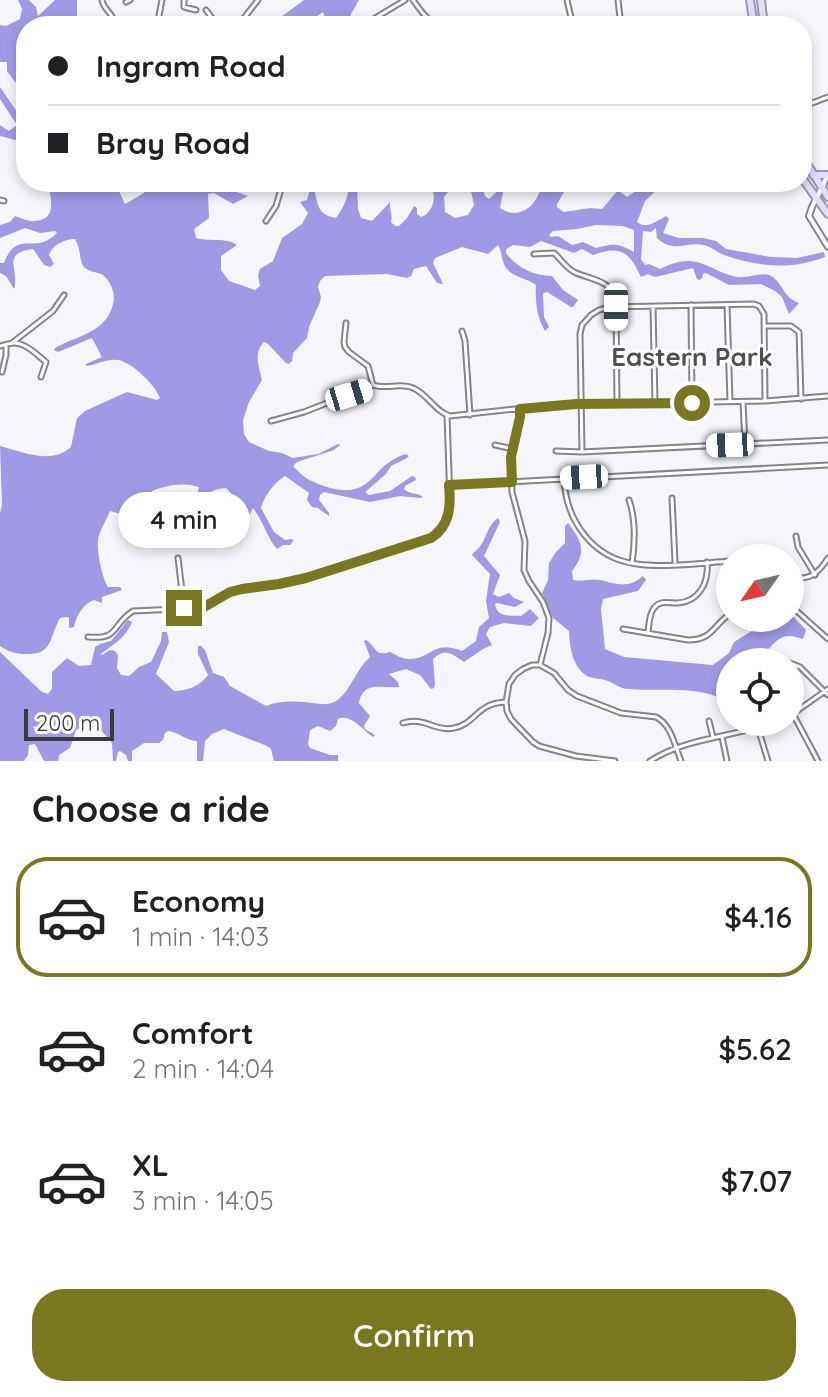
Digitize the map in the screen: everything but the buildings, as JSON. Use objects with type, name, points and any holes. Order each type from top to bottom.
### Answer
[{"type":"main road","points":[[813,175],[828,175]]},
{"type":"main road","points":[[813,175],[828,197]]},
{"type":"main road","points":[[812,192],[828,214]]},
{"type":"street","points":[[102,0],[113,16]]},
{"type":"street","points":[[184,0],[185,8],[196,10]]},
{"type":"street","points":[[246,16],[258,0]]},
{"type":"street","points":[[379,16],[405,0]]},
{"type":"street","points":[[413,0],[426,16]]},
{"type":"street","points":[[206,10],[210,16]]},
{"type":"street","points":[[828,175],[809,212],[809,218],[828,247]]},
{"type":"street","points":[[266,221],[280,192]]},
{"type":"street","points":[[534,254],[554,253],[572,271],[606,284],[614,292],[617,404]]},
{"type":"street","points":[[0,346],[12,343],[53,311],[64,295]]},
{"type":"street","points":[[691,305],[692,403]]},
{"type":"street","points":[[727,305],[730,402]]},
{"type":"street","points":[[582,452],[579,341],[581,327],[595,312],[616,307],[759,306],[764,312],[765,401]]},
{"type":"street","points":[[653,307],[655,403]]},
{"type":"street","points":[[346,323],[345,347],[368,366],[373,385]]},
{"type":"street","points":[[764,326],[791,326],[799,332],[801,399]]},
{"type":"street","points":[[462,331],[470,415]]},
{"type":"street","points":[[12,343],[29,349],[46,362],[41,377]]},
{"type":"street","points":[[2,372],[6,345]]},
{"type":"street","points":[[271,421],[304,412],[373,385],[410,387],[447,416],[580,404],[743,402],[828,396]]},
{"type":"street","points":[[743,402],[745,444]]},
{"type":"street","points":[[520,409],[511,457],[512,482],[525,541],[524,570],[549,618],[540,665]]},
{"type":"street","points":[[88,637],[109,636],[133,611],[204,607],[230,592],[306,578],[431,538],[446,521],[450,501],[447,416]]},
{"type":"street","points":[[556,451],[828,440]]},
{"type":"street","points":[[495,445],[513,449]]},
{"type":"street","points":[[449,485],[828,465]]},
{"type":"street","points":[[564,479],[568,507],[582,533],[604,552],[618,559],[649,565],[716,562]]},
{"type":"street","points":[[672,498],[675,564]]},
{"type":"street","points":[[629,500],[633,515],[632,563]]},
{"type":"street","points":[[796,536],[798,547],[815,575]]},
{"type":"street","points":[[178,558],[184,608]]},
{"type":"street","points":[[804,578],[815,575],[828,558]]},
{"type":"street","points":[[647,633],[651,612],[656,606],[662,602],[684,602],[700,592],[707,580],[707,562]]},
{"type":"street","points":[[804,618],[828,639]]},
{"type":"street","points":[[623,629],[699,640],[716,627]]},
{"type":"street","points":[[615,761],[576,756],[533,742],[507,711],[507,688],[515,675],[529,666],[540,665],[554,673],[577,696],[621,713],[662,719],[681,761]]},
{"type":"street","points":[[804,671],[827,692],[804,707]]},
{"type":"street","points":[[403,723],[417,720],[454,728],[486,706],[506,702]]},
{"type":"street","points":[[709,721],[713,738]]},
{"type":"street","points":[[650,761],[676,748],[726,736]]},
{"type":"street","points":[[760,736],[768,761]]},
{"type":"street","points":[[803,736],[818,761]]},
{"type":"street","points":[[722,737],[727,761]]},
{"type":"shaded area","points":[[18,0],[29,0],[36,7],[38,16],[21,16],[22,9]]},
{"type":"shaded area","points":[[55,0],[77,0],[77,16],[38,16]]},
{"type":"shaded area","points":[[304,0],[359,0],[351,16],[324,16],[323,12],[317,16],[282,16]]},
{"type":"shaded area","points":[[16,21],[16,83],[7,71],[7,62],[0,62],[0,25],[6,26]]},
{"type":"shaded area","points":[[0,87],[16,110],[16,123],[0,99]]},
{"type":"shaded area","points":[[0,125],[9,131],[16,126],[16,140],[0,136]]},
{"type":"shaded area","points":[[49,192],[119,192],[125,204],[144,192],[237,192],[248,196],[233,204],[214,193],[208,194],[209,218],[194,229],[196,238],[228,241],[237,245],[221,256],[221,270],[229,281],[255,290],[260,286],[260,269],[273,261],[282,238],[302,224],[308,213],[300,202],[307,200],[309,192],[315,192],[325,214],[336,218],[348,192],[357,192],[361,218],[372,221],[390,202],[391,222],[399,226],[414,206],[421,217],[428,213],[434,199],[433,192],[448,192],[444,197],[445,212],[455,218],[468,215],[474,205],[471,192],[484,192],[489,199],[497,192],[503,192],[500,208],[513,213],[530,207],[539,192],[564,192],[557,204],[564,212],[602,209],[616,192],[627,197],[634,192],[654,192],[645,201],[637,222],[648,225],[666,216],[669,219],[663,233],[679,238],[703,238],[716,241],[726,249],[771,257],[797,258],[824,252],[825,257],[800,264],[764,265],[724,255],[704,245],[669,245],[657,238],[656,228],[651,232],[643,231],[641,259],[645,265],[660,269],[690,261],[737,277],[769,275],[777,280],[790,298],[799,303],[789,314],[782,297],[761,284],[729,285],[706,273],[700,280],[693,268],[641,277],[623,252],[593,255],[582,249],[574,253],[541,241],[530,247],[513,245],[506,249],[506,253],[515,263],[532,273],[552,276],[563,290],[578,300],[571,307],[547,292],[543,293],[544,317],[549,327],[545,331],[537,309],[536,285],[506,268],[498,245],[488,254],[462,247],[435,258],[433,263],[443,284],[437,283],[426,266],[414,269],[407,278],[387,274],[325,276],[318,287],[320,302],[307,338],[293,353],[292,361],[286,363],[264,342],[261,346],[258,360],[262,380],[243,420],[244,434],[249,442],[293,458],[318,454],[340,445],[293,466],[310,480],[341,490],[363,486],[394,459],[406,454],[409,456],[407,458],[391,466],[365,492],[369,495],[390,491],[412,476],[416,480],[404,489],[423,497],[400,496],[370,502],[324,492],[319,500],[329,516],[312,507],[307,500],[309,493],[285,476],[270,490],[261,508],[274,532],[285,540],[294,540],[290,545],[277,549],[253,508],[248,517],[239,508],[235,535],[229,535],[231,493],[226,488],[208,494],[195,523],[193,515],[199,487],[175,485],[152,491],[149,507],[136,517],[135,536],[129,516],[110,511],[99,535],[101,569],[106,583],[108,587],[120,587],[122,590],[102,597],[102,603],[94,600],[87,604],[78,615],[74,627],[69,628],[69,618],[60,618],[49,644],[41,652],[19,654],[0,646],[0,446],[37,456],[55,455],[71,447],[77,418],[85,411],[127,392],[157,400],[160,398],[142,375],[124,362],[110,360],[86,366],[102,357],[92,338],[58,352],[54,350],[98,327],[109,314],[114,300],[106,278],[83,266],[75,239],[63,241],[53,248],[49,255],[54,264],[50,267],[44,265],[33,249],[17,254],[13,263],[14,289],[6,276],[0,273],[0,263],[4,263],[15,247],[41,242],[57,233],[40,233],[25,228],[0,238],[0,225],[10,222],[15,216],[25,220],[42,220],[50,212]],"holes":[[[596,225],[623,226],[634,230],[634,252],[616,245],[596,248],[583,242],[572,245],[558,236],[549,235],[553,231]]]},
{"type":"shaded area","points":[[498,518],[500,522],[484,556],[500,575],[493,594],[499,597],[509,593],[524,602],[515,607],[497,603],[496,608],[504,615],[521,616],[530,609],[539,618],[531,626],[504,623],[490,627],[486,634],[492,645],[464,662],[449,653],[438,655],[433,659],[434,688],[431,689],[420,675],[406,669],[389,674],[399,687],[369,688],[359,703],[370,716],[364,726],[375,735],[373,737],[347,718],[338,719],[330,731],[318,726],[310,730],[310,748],[338,755],[338,761],[274,761],[267,746],[224,729],[205,741],[203,761],[197,761],[197,741],[168,731],[159,743],[144,743],[132,751],[132,761],[128,761],[120,751],[116,761],[113,761],[112,743],[99,728],[87,724],[76,730],[70,748],[59,755],[58,761],[44,761],[35,744],[29,745],[24,761],[0,761],[0,652],[42,692],[48,694],[52,689],[52,672],[67,658],[79,666],[91,665],[95,647],[111,641],[128,620],[132,622],[127,632],[101,654],[115,651],[121,675],[129,676],[151,662],[162,632],[167,632],[169,642],[156,674],[174,691],[193,687],[208,675],[198,654],[198,646],[201,646],[213,673],[224,677],[230,686],[266,706],[285,702],[323,704],[336,701],[370,657],[366,640],[378,652],[390,652],[406,659],[445,647],[462,651],[476,641],[479,627],[489,618],[486,601],[490,574],[472,555]]},
{"type":"shaded area","points":[[568,523],[581,547],[580,558],[572,571],[573,580],[622,584],[632,583],[643,576],[646,580],[638,591],[603,599],[605,649],[624,657],[713,665],[716,663],[716,696],[683,690],[625,689],[582,672],[571,650],[569,631],[553,618],[542,593],[548,580],[549,563],[565,543],[565,526]]},
{"type":"shaded area","points":[[806,630],[803,639],[789,636],[770,648],[731,648],[734,642],[750,632]]},
{"type":"district","name":"Eastern Park","points":[[692,357]]},
{"type":"route","points":[[184,608],[204,607],[230,592],[306,578],[431,538],[446,521],[450,507],[449,485],[512,482],[511,457],[520,409],[576,404],[692,403]]}]
